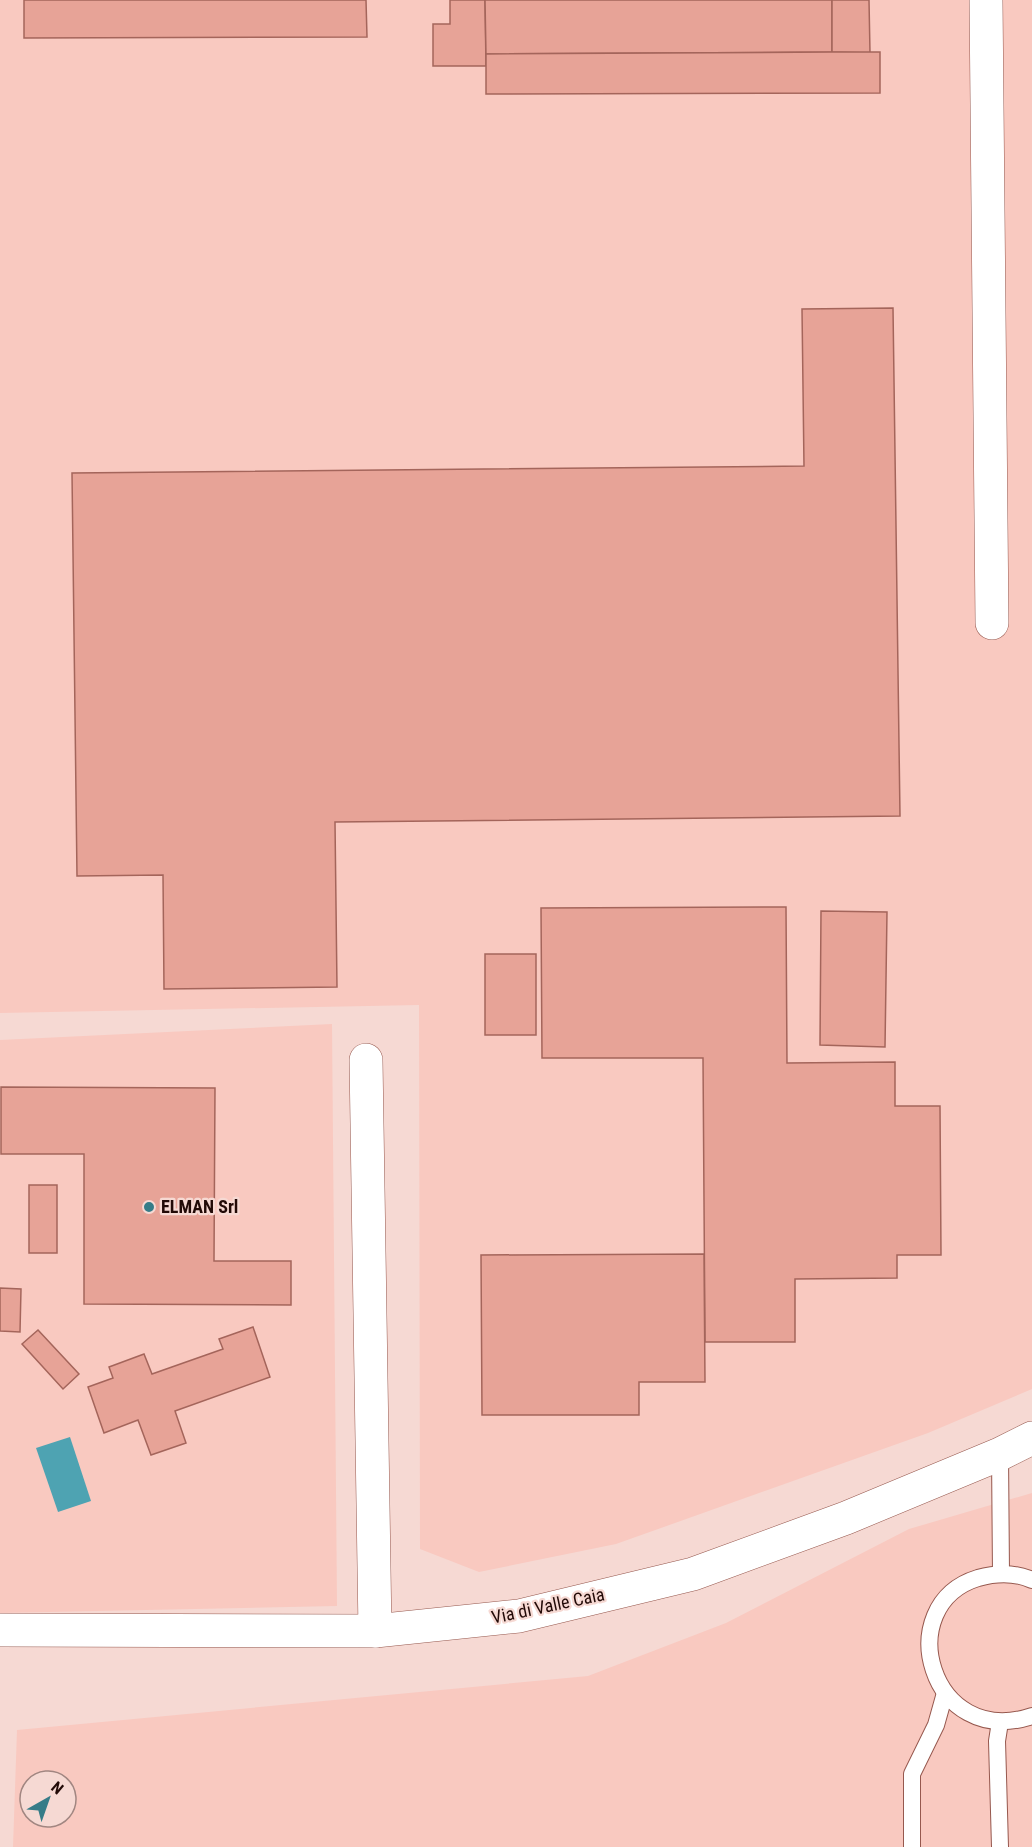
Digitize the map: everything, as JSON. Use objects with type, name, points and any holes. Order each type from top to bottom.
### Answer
[{"type":"street","points":[[986,0],[992,623]]},
{"type":"street","points":[[366,1060],[375,1631]]},
{"type":"street","name":"Via di Valle Caia","points":[[0,1630],[375,1631],[519,1616],[693,1574],[846,1518],[1000,1454],[1032,1438]]},
{"type":"lane","points":[[1000,1454],[1000,1574]]},
{"type":"lane","points":[[1032,1580],[1000,1574],[972,1580],[957,1590],[944,1602],[935,1618],[930,1635],[929,1653],[933,1671],[945,1693],[966,1712],[982,1719],[1000,1722],[1032,1716]]},
{"type":"lane","points":[[912,1847],[912,1774],[936,1725],[945,1693]]},
{"type":"lane","points":[[1000,1722],[997,1741],[1000,1847]]},
{"type":"shaded area","points":[[0,0],[1032,0],[1032,1389],[928,1433],[616,1544],[479,1572],[420,1549],[419,1005],[0,1013]]},
{"type":"shaded area","name":"ELMAN Srl","points":[[332,1024],[337,1606],[0,1613],[0,1040]]},
{"type":"shaded area","points":[[1032,1493],[1032,1847],[13,1847],[17,1730],[588,1676],[726,1623],[909,1529]]},
{"type":"water","points":[[70,1437],[91,1501],[58,1512],[36,1448]]},
{"type":"building","points":[[24,0],[366,0],[367,37],[24,38]]},
{"type":"building","points":[[450,0],[485,0],[486,66],[433,66],[433,24],[450,24]]},
{"type":"building","points":[[485,0],[832,0],[832,52],[486,54]]},
{"type":"building","points":[[832,0],[869,0],[870,53],[832,52]]},
{"type":"building","points":[[880,52],[880,93],[486,94],[486,54]]},
{"type":"building","points":[[893,308],[900,816],[335,822],[337,987],[164,989],[163,875],[77,876],[72,473],[804,466],[802,309]]},
{"type":"building","points":[[786,907],[787,1063],[895,1062],[895,1106],[940,1106],[941,1255],[897,1255],[897,1278],[795,1279],[795,1342],[705,1342],[703,1058],[542,1058],[541,908]]},
{"type":"building","points":[[821,911],[887,912],[885,1047],[820,1045]]},
{"type":"building","points":[[485,954],[536,954],[536,1035],[485,1035]]},
{"type":"building","name":"ELMAN Srl","points":[[1,1087],[215,1088],[214,1261],[291,1261],[291,1305],[84,1304],[84,1154],[1,1154]]},
{"type":"building","points":[[29,1185],[57,1185],[57,1253],[29,1253]]},
{"type":"building","points":[[704,1254],[705,1382],[639,1382],[639,1415],[482,1415],[481,1255]]},
{"type":"building","points":[[0,1288],[21,1289],[20,1332],[0,1331]]},
{"type":"building","points":[[253,1327],[270,1377],[175,1411],[186,1443],[151,1455],[138,1420],[104,1433],[88,1387],[113,1378],[109,1367],[144,1354],[152,1374],[223,1349],[219,1339]]},
{"type":"building","points":[[38,1330],[79,1374],[63,1389],[22,1344]]},
{"type":"place","name":"ELMAN Srl","points":[[149,1207]]}]
